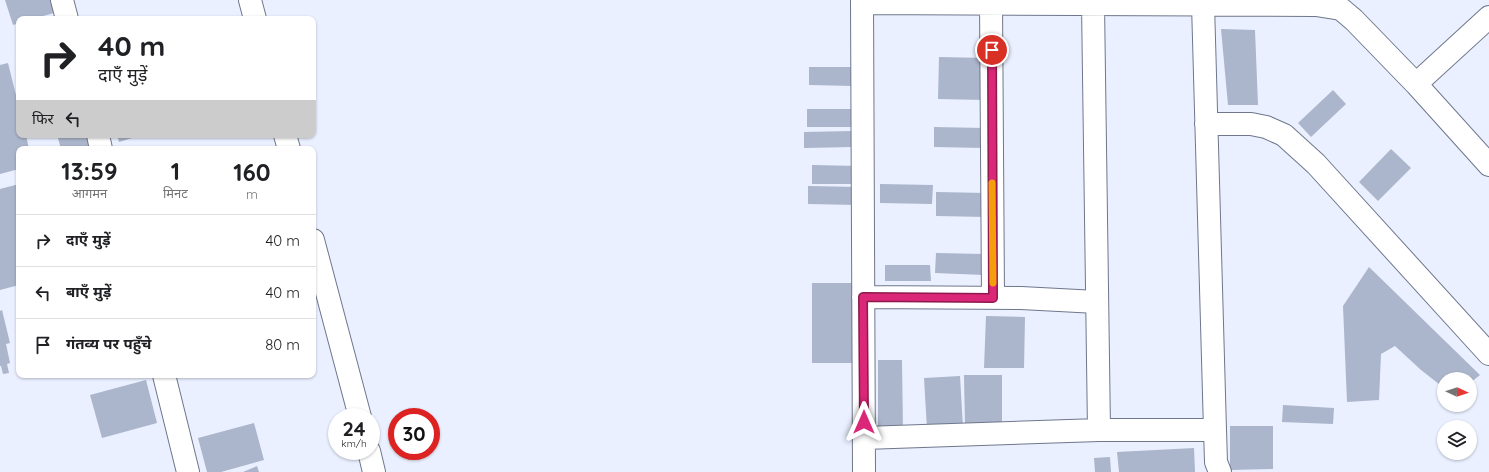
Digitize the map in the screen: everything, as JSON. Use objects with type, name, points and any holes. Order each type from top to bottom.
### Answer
[{"type":"street","points":[[62,0],[66,16]]},
{"type":"street","points":[[250,0],[254,16]]},
{"type":"street","points":[[864,472],[862,1],[1093,4],[1203,2],[1342,5],[1354,20],[1416,84],[1489,165]]},
{"type":"street","points":[[1203,2],[1216,462],[1220,472]]},
{"type":"street","points":[[991,3],[993,298]]},
{"type":"street","points":[[1093,4],[1099,430]]},
{"type":"street","points":[[1416,84],[1489,17]]},
{"type":"street","points":[[1206,124],[1251,124],[1266,127],[1284,135],[1316,164],[1489,354]]},
{"type":"street","points":[[316,251],[358,408]]},
{"type":"street","points":[[863,297],[993,298],[1097,302]]},
{"type":"street","points":[[165,378],[188,472]]},
{"type":"street","points":[[864,438],[1099,430],[1215,430]]},
{"type":"street","points":[[371,460],[374,472]]},
{"type":"building","points":[[5,0],[51,0],[54,13],[43,16],[16,16],[16,24],[13,25]]},
{"type":"building","points":[[1221,29],[1255,30],[1258,105],[1228,105]]},
{"type":"building","points":[[939,57],[986,58],[985,100],[938,99]]},
{"type":"building","points":[[8,63],[16,95],[16,138],[27,138],[28,146],[16,146],[16,170],[0,174],[0,65]]},
{"type":"building","points":[[809,67],[854,67],[854,86],[809,85]]},
{"type":"building","points":[[1333,90],[1346,104],[1311,137],[1298,123]]},
{"type":"building","points":[[807,109],[854,109],[853,127],[807,127]]},
{"type":"building","points":[[934,127],[985,128],[984,148],[934,147]]},
{"type":"building","points":[[853,131],[853,147],[804,148],[804,132]]},
{"type":"building","points":[[58,138],[91,138],[93,146],[60,146]]},
{"type":"building","points":[[118,138],[132,138],[119,142]]},
{"type":"building","points":[[1391,149],[1411,168],[1378,201],[1359,182]]},
{"type":"building","points":[[812,165],[859,166],[858,184],[812,184]]},
{"type":"building","points":[[880,184],[933,185],[932,204],[880,203]]},
{"type":"building","points":[[16,185],[16,286],[0,290],[0,189]]},
{"type":"building","points":[[808,186],[858,187],[857,205],[808,204]]},
{"type":"building","points":[[936,192],[987,193],[987,217],[936,216]]},
{"type":"building","points":[[936,253],[984,254],[984,275],[935,273]]},
{"type":"building","points":[[885,265],[930,265],[931,281],[885,281]]},
{"type":"building","points":[[1369,267],[1477,372],[1437,372],[1437,383],[1395,346],[1381,354],[1379,400],[1347,402],[1343,306]]},
{"type":"building","points":[[812,283],[860,283],[860,363],[812,363]]},
{"type":"building","points":[[2,310],[10,343],[6,344],[10,363],[7,364],[9,373],[3,374],[0,366],[0,311]]},
{"type":"building","points":[[986,316],[1025,317],[1024,368],[984,368]]},
{"type":"building","points":[[878,360],[902,360],[903,433],[878,433]]},
{"type":"building","points":[[964,375],[1002,375],[1002,427],[965,428]]},
{"type":"building","points":[[960,376],[963,427],[927,429],[924,378]]},
{"type":"building","points":[[146,380],[157,423],[102,438],[90,395]]},
{"type":"building","points":[[1283,405],[1334,408],[1333,424],[1282,422]]},
{"type":"building","points":[[254,423],[264,460],[221,472],[207,472],[198,438]]},
{"type":"building","points":[[1230,426],[1273,426],[1273,469],[1230,470]]},
{"type":"building","points":[[1194,448],[1195,472],[1119,472],[1117,452]]},
{"type":"building","points":[[1110,457],[1111,472],[1095,472],[1094,458]]},
{"type":"building","points":[[257,466],[259,472],[243,472]]},
{"type":"slow traffic","points":[[992,183],[993,283]]},
{"type":"route","points":[[864,422],[863,297],[993,298],[992,50]]}]
